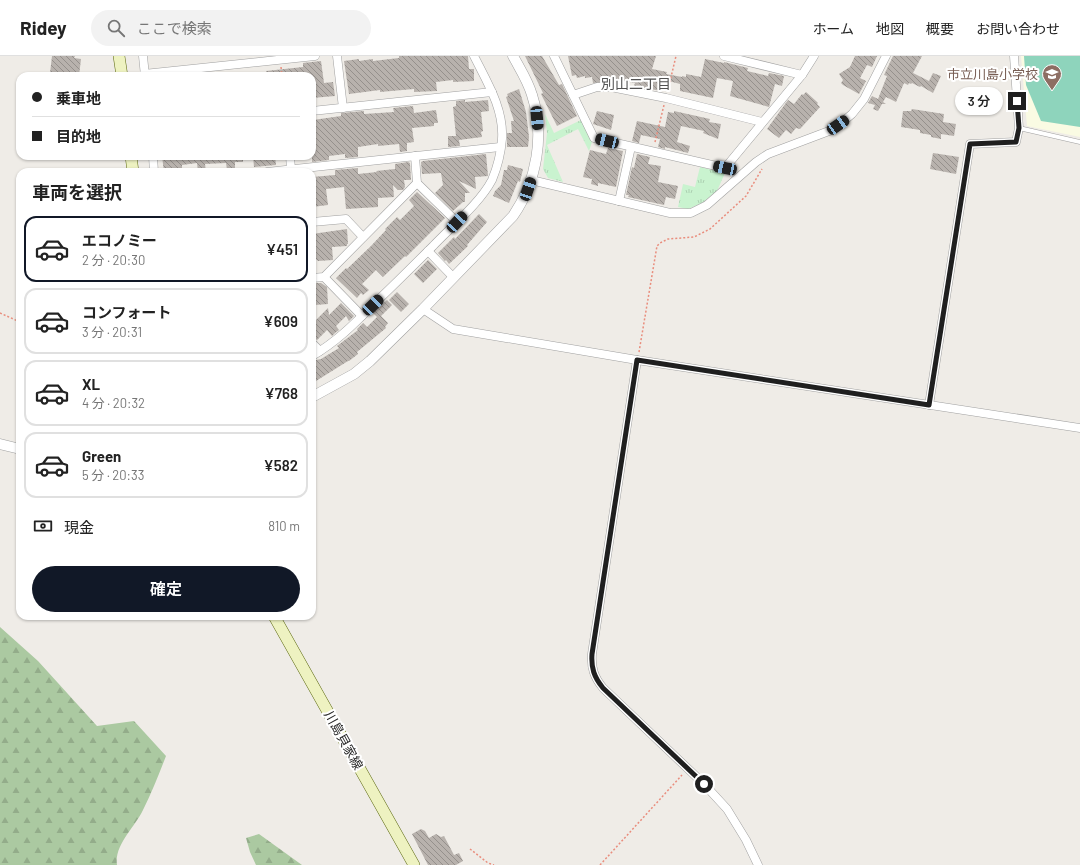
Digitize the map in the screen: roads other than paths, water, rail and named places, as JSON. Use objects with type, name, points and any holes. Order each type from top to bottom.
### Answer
[{"type":"main road","points":[[119,56],[121,72]]},
{"type":"main road","name":"川島貝家線","points":[[276,620],[414,865]]},
{"type":"street","points":[[143,56],[144,72]]},
{"type":"street","points":[[167,72],[275,58],[315,56]]},
{"type":"street","points":[[337,56],[343,108]]},
{"type":"street","points":[[316,354],[339,339],[457,222],[492,180],[502,135],[501,125],[498,109],[492,92],[474,56]]},
{"type":"street","points":[[316,395],[354,374],[370,361],[423,309],[513,216],[524,199],[531,180],[539,137],[537,114],[529,88],[513,56]]},
{"type":"street","points":[[554,56],[594,138],[725,168],[802,75],[814,56]]},
{"type":"street","points":[[724,56],[802,75]]},
{"type":"street","points":[[531,180],[670,213],[691,213],[706,206],[756,162],[768,154],[829,131],[852,114],[864,99],[886,56]]},
{"type":"street","points":[[929,405],[970,144],[1016,142],[1019,128],[1014,56]]},
{"type":"street","points":[[573,95],[597,87],[611,87],[666,98],[762,122]]},
{"type":"street","points":[[316,111],[492,92]]},
{"type":"street","points":[[301,168],[500,147]]},
{"type":"street","points":[[618,200],[632,147]]},
{"type":"street","points":[[415,156],[418,183],[457,222]]},
{"type":"street","points":[[316,278],[324,277],[418,183]]},
{"type":"street","points":[[316,222],[346,219],[363,237]]},
{"type":"street","points":[[428,251],[453,277]]},
{"type":"street","points":[[324,277],[362,316]]},
{"type":"street","points":[[423,309],[454,329],[637,360],[1080,428]]},
{"type":"street","points":[[316,347],[320,351]]},
{"type":"street","points":[[637,360],[592,654],[592,669],[594,675],[603,688],[704,784],[727,809],[737,822],[758,865]]},
{"type":"street","points":[[0,444],[16,448]]},
{"type":"lane","points":[[1019,128],[1080,142]]},
{"type":"place","name":"市立川島小学校","points":[[1052,91]]},
{"type":"district","name":"別山二丁目","points":[[636,84]]}]
